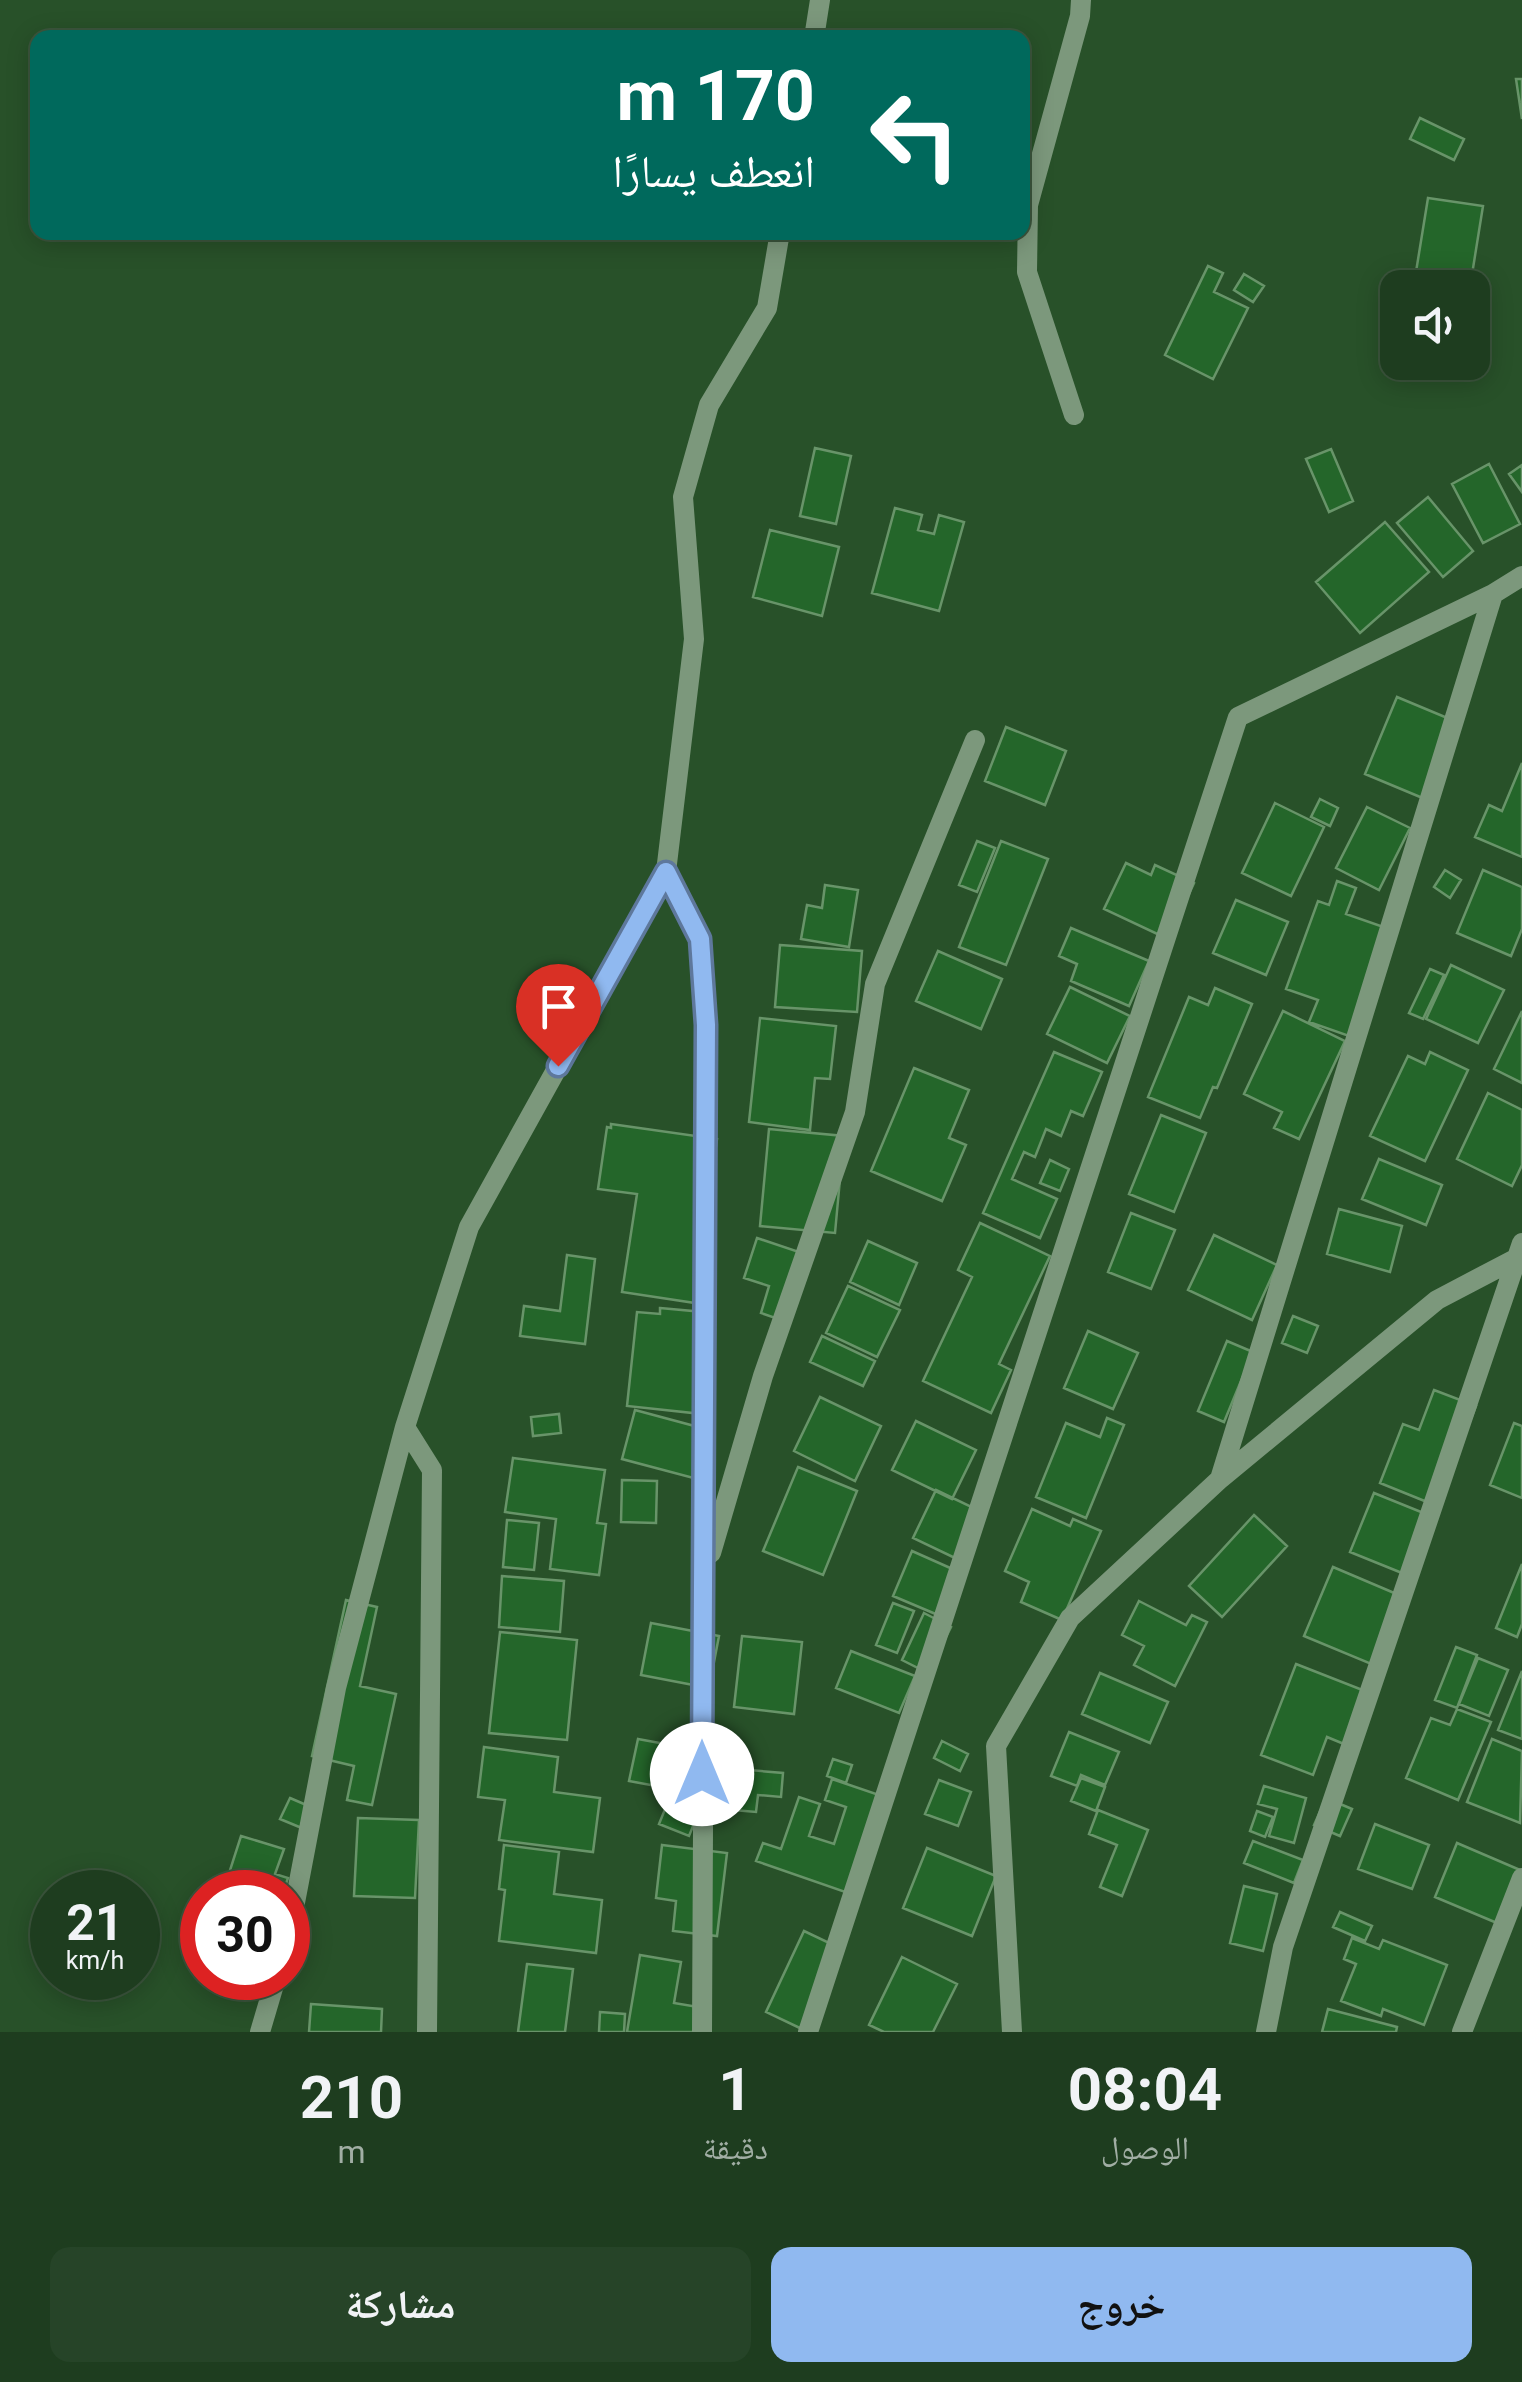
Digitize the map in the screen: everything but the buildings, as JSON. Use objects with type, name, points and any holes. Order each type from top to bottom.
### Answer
[{"type":"street","points":[[815,30],[820,0]]},
{"type":"street","points":[[1030,197],[1080,16],[1081,0]]},
{"type":"street","points":[[301,1870],[336,1688],[405,1426],[469,1227],[666,872],[694,639],[683,497],[709,404],[767,308],[779,240]]},
{"type":"street","points":[[1027,240],[1027,272],[1074,415]]},
{"type":"street","points":[[808,2032],[1238,718],[1493,594],[1522,576]]},
{"type":"street","points":[[1220,1479],[1493,594]]},
{"type":"street","points":[[703,1579],[763,1376],[855,1112],[875,984],[976,740]]},
{"type":"street","points":[[666,872],[700,939],[706,1025],[702,2032]]},
{"type":"street","points":[[1012,2032],[996,1746],[1070,1618],[1220,1479],[1438,1300],[1520,1250]]},
{"type":"street","points":[[1266,2032],[1282,1948],[1520,1250]]},
{"type":"street","points":[[405,1426],[432,1470],[426,2032]]},
{"type":"street","points":[[1462,2032],[1522,1878]]},
{"type":"street","points":[[260,2032],[269,2000]]},
{"type":"route","points":[[558,1066],[666,872],[700,939],[706,1025],[702,1774]]}]
